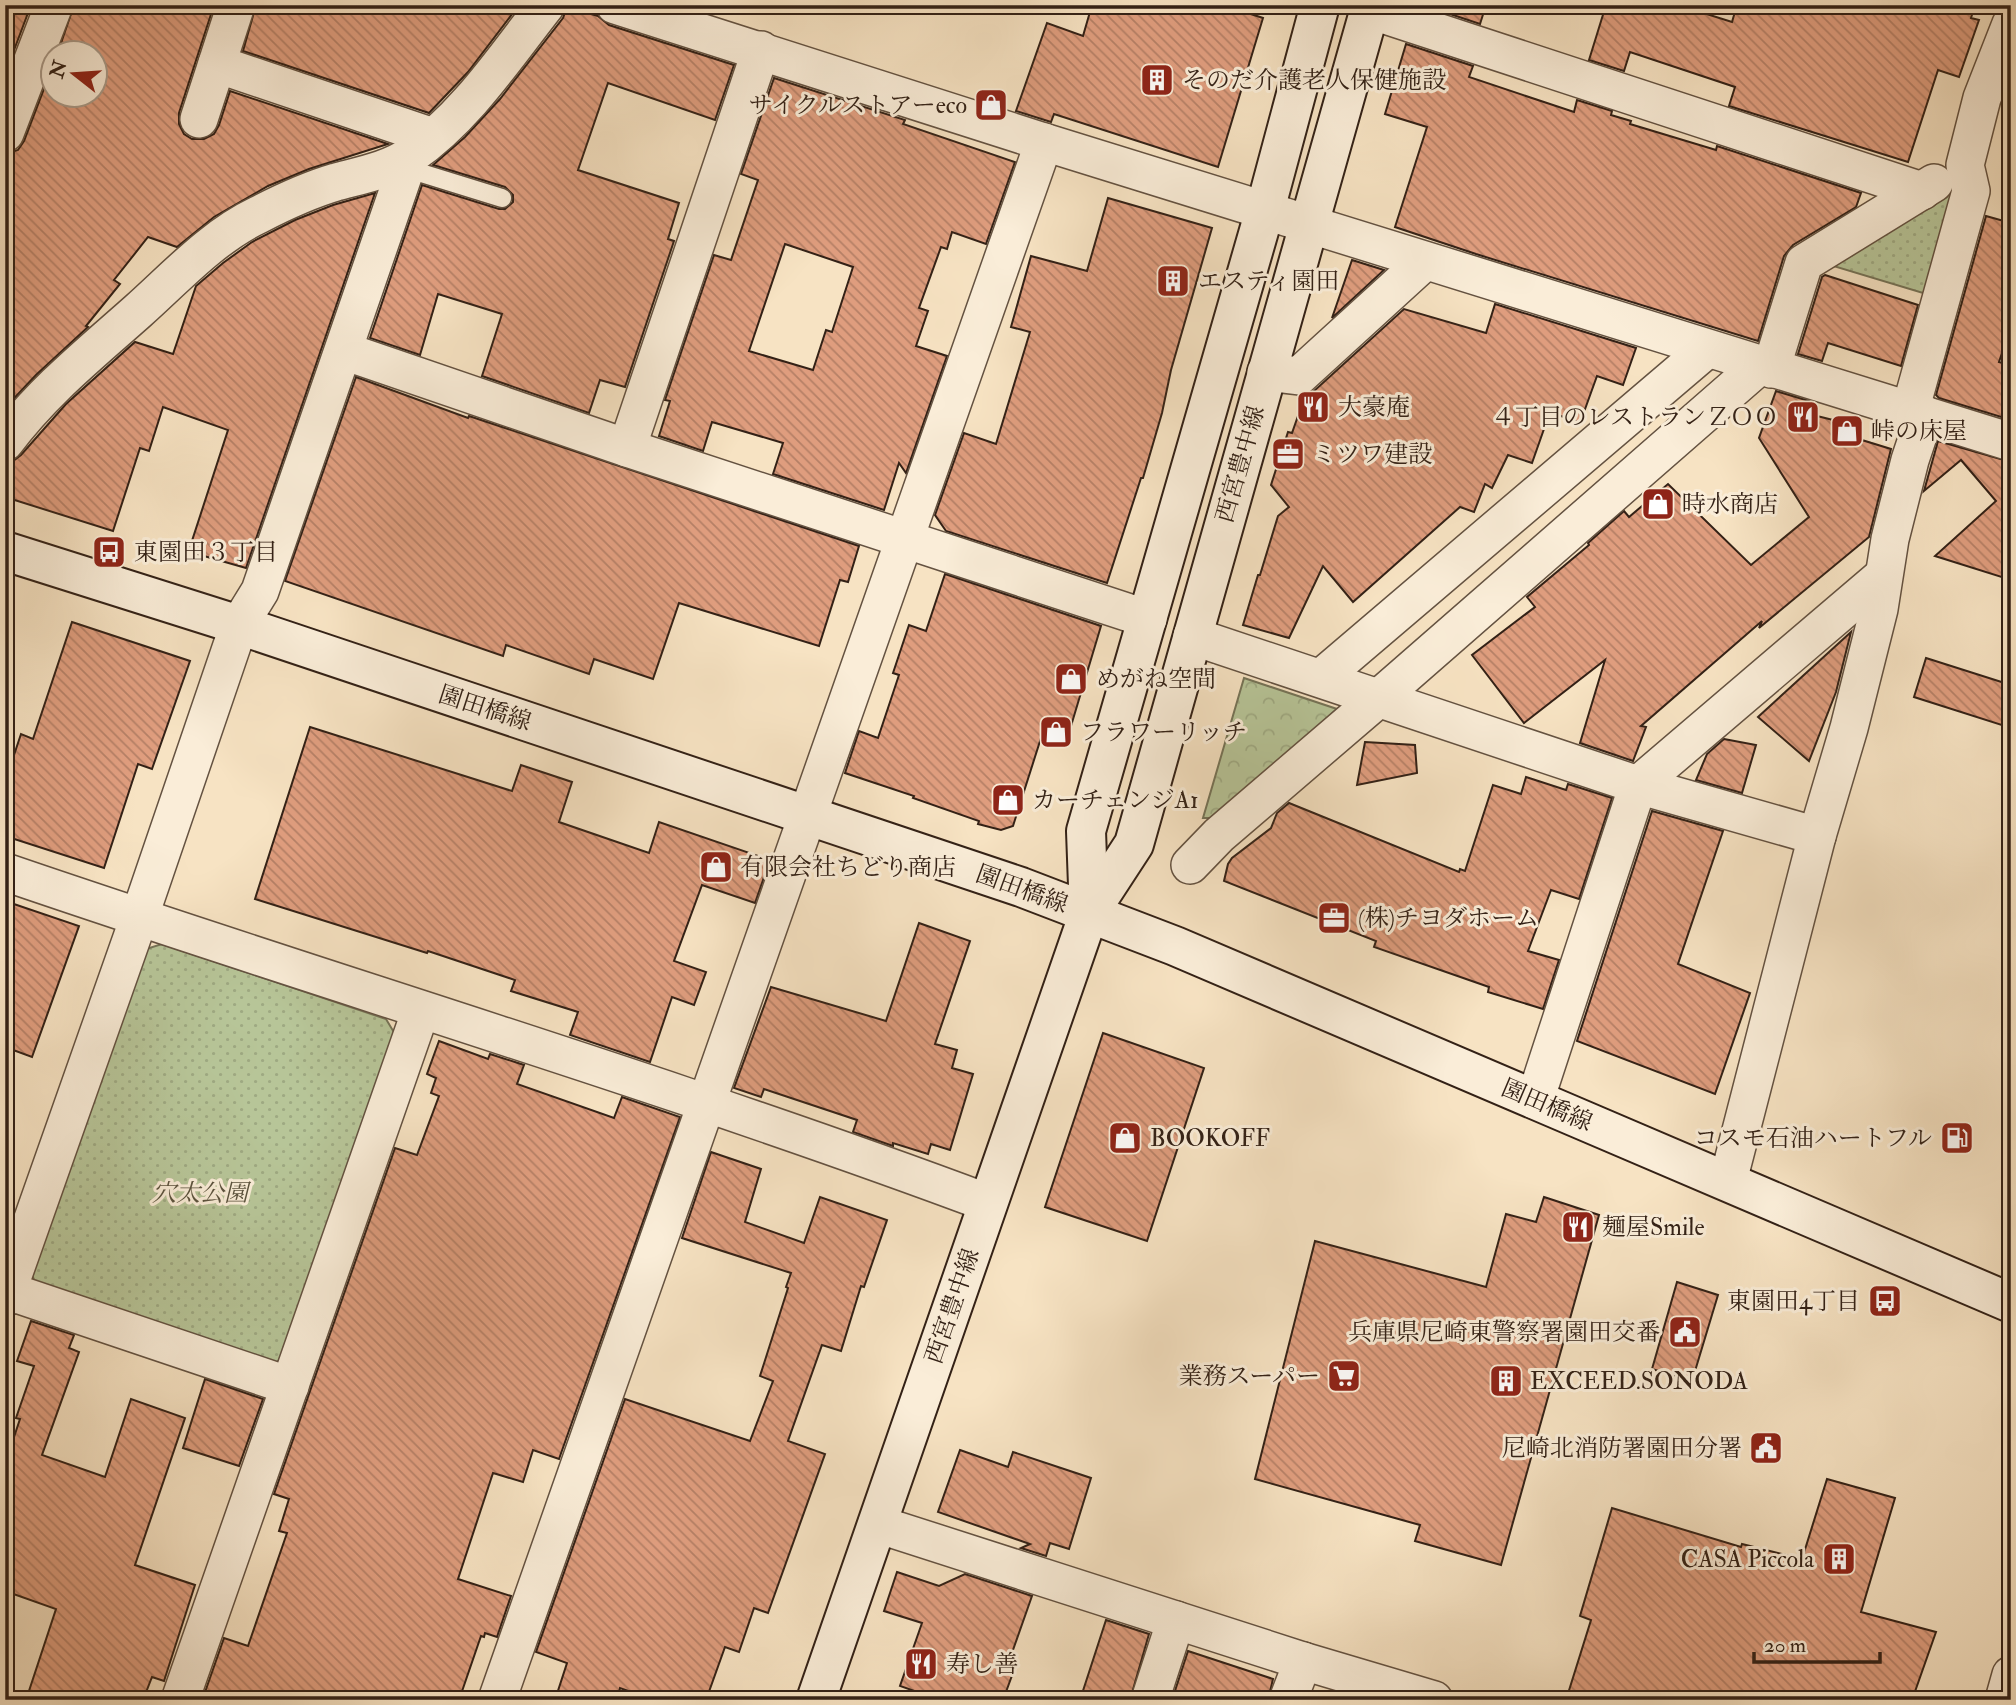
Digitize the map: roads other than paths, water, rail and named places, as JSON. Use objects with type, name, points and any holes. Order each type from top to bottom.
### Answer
[{"type":"main road","name":"西宮豊中線","points":[[1088,913],[1086,831],[1265,210],[1320,5]]},
{"type":"main road","name":"西宮豊中線","points":[[816,1700],[1088,913],[1134,844],[1370,8]]},
{"type":"main road","name":"園田橋線","points":[[5,551],[239,625],[1021,887],[1175,946],[2011,1303]]},
{"type":"street","points":[[5,133],[54,5]]},
{"type":"street","points":[[199,119],[236,5]]},
{"type":"street","points":[[5,442],[70,371],[214,243],[253,217],[290,199],[395,165],[416,154],[487,80],[546,5]]},
{"type":"street","points":[[615,5],[1425,261],[2011,442]]},
{"type":"street","points":[[1370,8],[1922,191]]},
{"type":"street","points":[[1728,1181],[1817,836],[1856,702],[1878,609],[1890,539],[1910,460],[1918,413],[1971,191],[1965,165],[1982,98],[2011,24]]},
{"type":"street","points":[[627,448],[761,50]]},
{"type":"street","points":[[217,64],[416,154]]},
{"type":"street","points":[[496,1700],[1045,142]]},
{"type":"street","points":[[290,1387],[7,1295],[239,625],[260,591],[416,154]]},
{"type":"street","points":[[1190,864],[1219,835],[1554,545],[1765,367],[1804,262],[1965,165]]},
{"type":"street","points":[[1266,372],[1299,376],[1425,261]]},
{"type":"street","points":[[1321,678],[1707,349]]},
{"type":"street","points":[[344,351],[627,448],[1148,619]]},
{"type":"street","points":[[1521,508],[1554,545]]},
{"type":"street","points":[[1535,1100],[1639,785],[1883,576]]},
{"type":"street","points":[[1192,636],[1639,785],[1817,836]]},
{"type":"street","points":[[5,872],[707,1103],[988,1203]]},
{"type":"street","points":[[180,1700],[421,1010]]},
{"type":"street","points":[[877,1524],[1303,1661],[1434,1700]]},
{"type":"street","points":[[1150,1700],[1175,1620]]},
{"type":"street","points":[[1288,1700],[1303,1661]]},
{"type":"street","points":[[2004,1700],[2011,1675]]},
{"type":"lane","points":[[416,154],[502,198]]},
{"type":"place","name":"そのだ介護老人保健施設","points":[[1157,80]]},
{"type":"place","name":"サイクルストアーeco","points":[[991,105]]},
{"type":"place","name":"エスティ園田","points":[[1173,281]]},
{"type":"place","name":"大豪庵","points":[[1313,407]]},
{"type":"place","name":"４丁目のレストランＺＯＯ","points":[[1803,417]]},
{"type":"place","name":"峠の床屋","points":[[1847,431]]},
{"type":"place","name":"ミツワ建設","points":[[1288,454]]},
{"type":"place","name":"時水商店","points":[[1658,504]]},
{"type":"place","name":"東園田３丁目","points":[[109,552]]},
{"type":"place","name":"めがね空間","points":[[1071,679]]},
{"type":"place","name":"フラワーリッチ","points":[[1056,732]]},
{"type":"place","name":"カーチェンジA1","points":[[1008,800]]},
{"type":"place","name":"有限会社ちどり商店","points":[[716,867]]},
{"type":"place","name":"(株)チヨダホーム","points":[[1334,918]]},
{"type":"place","name":"BOOKOFF","points":[[1125,1138]]},
{"type":"place","name":"コスモ石油ハートフル","points":[[1957,1138]]},
{"type":"place","name":"麺屋Smile","points":[[1578,1227]]},
{"type":"place","name":"東園田4丁目","points":[[1885,1301]]},
{"type":"place","name":"兵庫県尼崎東警察署園田交番","points":[[1685,1332]]},
{"type":"place","name":"業務スーパー","points":[[1344,1376]]},
{"type":"place","name":"EXCEED.SONODA","points":[[1506,1381]]},
{"type":"place","name":"尼崎北消防署園田分署","points":[[1766,1448]]},
{"type":"place","name":"CASA Piccola","points":[[1839,1559]]},
{"type":"place","name":"寿し善","points":[[921,1664]]},
{"type":"park label","name":"穴太公園","points":[[200,1193]]}]
